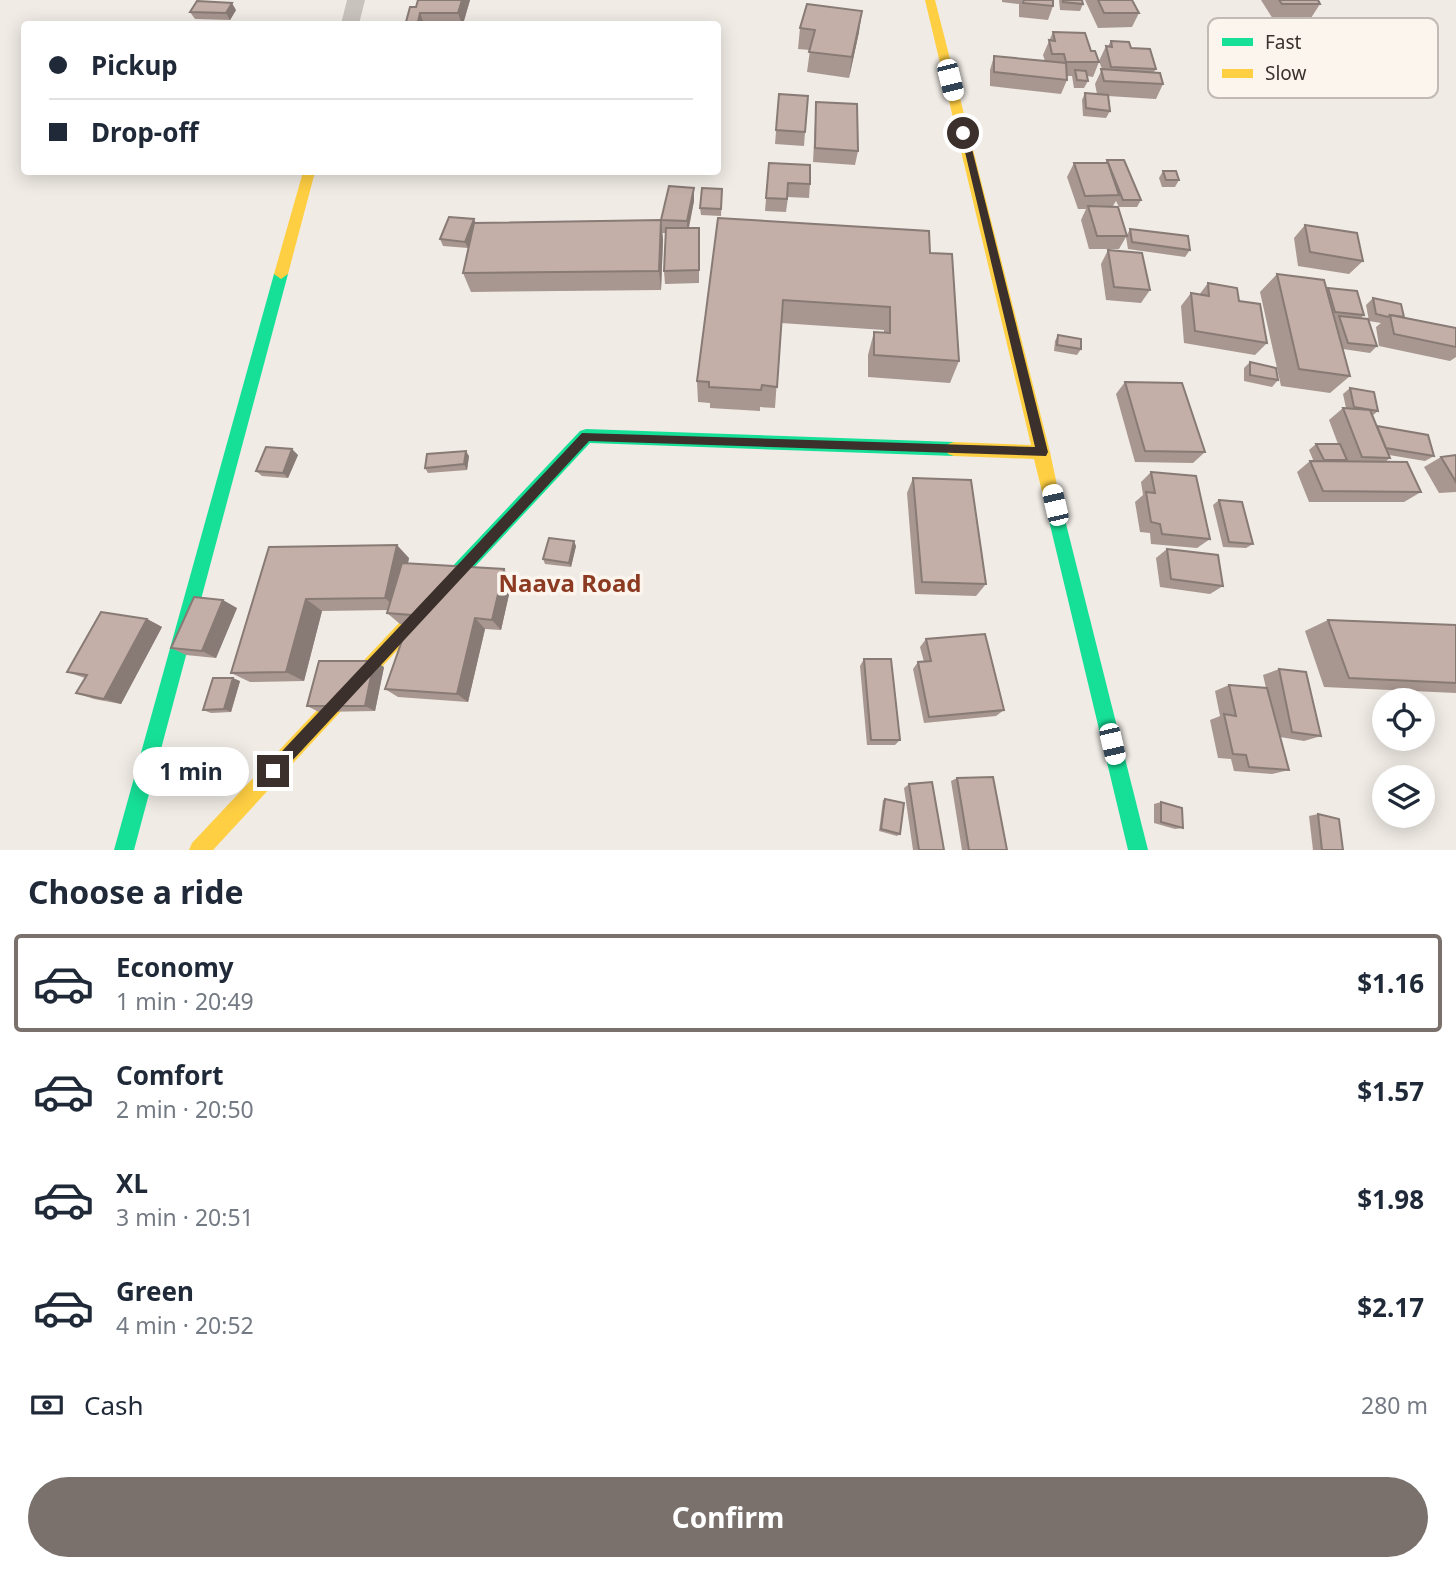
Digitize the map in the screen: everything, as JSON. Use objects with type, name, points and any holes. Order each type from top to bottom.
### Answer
[{"type":"street","points":[[351,21],[356,0]]},
{"type":"street","points":[[930,0],[1138,850]]},
{"type":"street","points":[[124,850],[309,175]]},
{"type":"street","points":[[199,850],[586,436],[1042,452]]},
{"type":"building","points":[[418,0],[462,0],[458,13],[420,13],[418,21],[406,21],[410,7],[416,7]]},
{"type":"building","points":[[1024,0],[1053,0],[1053,6],[1023,3]]},
{"type":"building","points":[[1082,0],[1083,4],[1063,2]]},
{"type":"building","points":[[1098,0],[1132,0],[1139,13],[1104,13]]},
{"type":"building","points":[[1279,0],[1318,0],[1320,4],[1282,4]]},
{"type":"building","points":[[197,1],[232,3],[226,13],[190,12]]},
{"type":"building","points":[[807,4],[862,11],[852,57],[809,52],[815,30],[800,28]]},
{"type":"building","points":[[1053,32],[1085,33],[1091,51],[1095,51],[1099,62],[1066,62],[1064,54],[1052,54],[1049,40],[1055,41]]},
{"type":"building","points":[[1111,41],[1129,42],[1131,48],[1150,49],[1156,69],[1111,67],[1106,46],[1112,47]]},
{"type":"building","points":[[994,56],[1066,63],[1067,80],[994,72]]},
{"type":"building","points":[[1101,69],[1160,73],[1163,84],[1104,81]]},
{"type":"building","points":[[1075,70],[1086,71],[1088,81],[1077,80]]},
{"type":"building","points":[[1085,93],[1108,95],[1110,111],[1086,108]]},
{"type":"building","points":[[779,94],[808,96],[805,132],[776,130]]},
{"type":"building","points":[[816,102],[857,104],[858,151],[815,148]]},
{"type":"building","points":[[1107,160],[1124,160],[1141,200],[1123,200]]},
{"type":"building","points":[[769,163],[810,165],[810,184],[788,183],[787,199],[766,198]]},
{"type":"building","points":[[1074,163],[1108,163],[1119,195],[1085,196]]},
{"type":"building","points":[[1163,171],[1176,171],[1179,180],[1166,180]]},
{"type":"building","points":[[669,186],[694,188],[687,221],[661,220]]},
{"type":"building","points":[[702,188],[722,189],[721,209],[700,208]]},
{"type":"building","points":[[1088,206],[1118,207],[1127,236],[1097,236]]},
{"type":"building","points":[[449,217],[474,219],[465,242],[440,239]]},
{"type":"building","points":[[718,218],[929,231],[930,253],[952,254],[959,361],[874,355],[874,332],[890,333],[890,307],[783,300],[777,387],[762,385],[761,390],[709,387],[709,382],[697,381]]},
{"type":"building","points":[[661,220],[659,271],[463,273],[474,223]]},
{"type":"building","points":[[1305,225],[1357,233],[1363,261],[1310,252]]},
{"type":"building","points":[[666,228],[699,228],[699,270],[664,271]]},
{"type":"building","points":[[1130,229],[1188,236],[1190,250],[1132,242]]},
{"type":"building","points":[[1108,250],[1142,253],[1150,290],[1114,287]]},
{"type":"building","points":[[1277,274],[1324,280],[1350,376],[1299,369]]},
{"type":"building","points":[[1208,283],[1237,288],[1239,301],[1260,304],[1267,343],[1195,331],[1191,293],[1209,296]]},
{"type":"building","points":[[1328,288],[1357,291],[1364,315],[1335,312]]},
{"type":"building","points":[[1373,298],[1401,304],[1404,317],[1376,314]]},
{"type":"building","points":[[1390,315],[1456,328],[1456,347],[1394,334]]},
{"type":"building","points":[[1339,316],[1368,319],[1377,346],[1348,343]]},
{"type":"building","points":[[1058,335],[1081,339],[1081,349],[1057,345]]},
{"type":"building","points":[[1250,362],[1276,368],[1278,380],[1250,375]]},
{"type":"building","points":[[1125,382],[1182,383],[1205,452],[1145,451]]},
{"type":"building","points":[[1350,388],[1374,392],[1378,411],[1354,407]]},
{"type":"building","points":[[1343,408],[1370,410],[1390,458],[1362,457]]},
{"type":"building","points":[[1377,426],[1428,435],[1434,456],[1386,448]]},
{"type":"building","points":[[1316,444],[1340,444],[1347,460],[1324,460]]},
{"type":"building","points":[[266,447],[292,449],[283,473],[256,471]]},
{"type":"building","points":[[466,451],[464,464],[425,468],[427,454]]},
{"type":"building","points":[[1456,455],[1456,482],[1441,457]]},
{"type":"building","points":[[1310,461],[1407,462],[1421,492],[1323,491]]},
{"type":"building","points":[[1151,472],[1196,476],[1210,539],[1162,534],[1160,524],[1151,522],[1146,492],[1155,493]]},
{"type":"building","points":[[913,478],[971,480],[986,584],[922,582]]},
{"type":"building","points":[[1219,500],[1242,502],[1253,544],[1229,542]]},
{"type":"building","points":[[549,538],[574,541],[569,563],[543,559]]},
{"type":"building","points":[[397,545],[385,598],[306,599],[286,672],[231,673],[269,547]]},
{"type":"building","points":[[1167,549],[1218,555],[1223,586],[1171,579]]},
{"type":"building","points":[[402,563],[504,569],[492,620],[475,618],[457,694],[385,689],[411,615],[387,613]]},
{"type":"building","points":[[194,597],[223,600],[202,651],[171,648]]},
{"type":"building","points":[[101,612],[147,619],[104,699],[76,693],[87,675],[67,672]]},
{"type":"building","points":[[1328,620],[1456,625],[1456,683],[1349,678]]},
{"type":"building","points":[[985,634],[1004,710],[929,717],[918,662],[931,661],[926,639]]},
{"type":"building","points":[[864,659],[891,659],[900,740],[871,740]]},
{"type":"building","points":[[319,661],[374,661],[365,706],[307,706]]},
{"type":"building","points":[[1279,669],[1306,672],[1321,736],[1292,732]]},
{"type":"building","points":[[213,678],[233,678],[224,709],[203,710]]},
{"type":"building","points":[[1229,685],[1267,688],[1289,770],[1249,767],[1246,755],[1233,754],[1224,714],[1236,716]]},
{"type":"building","points":[[993,777],[1007,850],[969,850],[957,778]]},
{"type":"building","points":[[932,782],[944,850],[919,850],[909,784]]},
{"type":"building","points":[[885,799],[904,803],[900,834],[881,829]]},
{"type":"building","points":[[1161,802],[1182,808],[1183,828],[1161,822]]},
{"type":"building","points":[[1318,814],[1339,819],[1343,850],[1322,850]]},
{"type":"traffic: fast","points":[[124,850],[281,274]]},
{"type":"traffic: fast","points":[[421,612],[586,436],[954,449]]},
{"type":"traffic: fast","points":[[1053,504],[1138,850]]},
{"type":"traffic: slow","points":[[930,0],[1053,504]]},
{"type":"traffic: slow","points":[[281,274],[308,175]]},
{"type":"traffic: slow","points":[[954,449],[1042,452]]},
{"type":"traffic: slow","points":[[199,850],[421,612]]},
{"type":"district","name":"Naava Road","points":[[570,584]]},
{"type":"route","points":[[273,771],[586,436],[1042,452],[963,133]]}]
